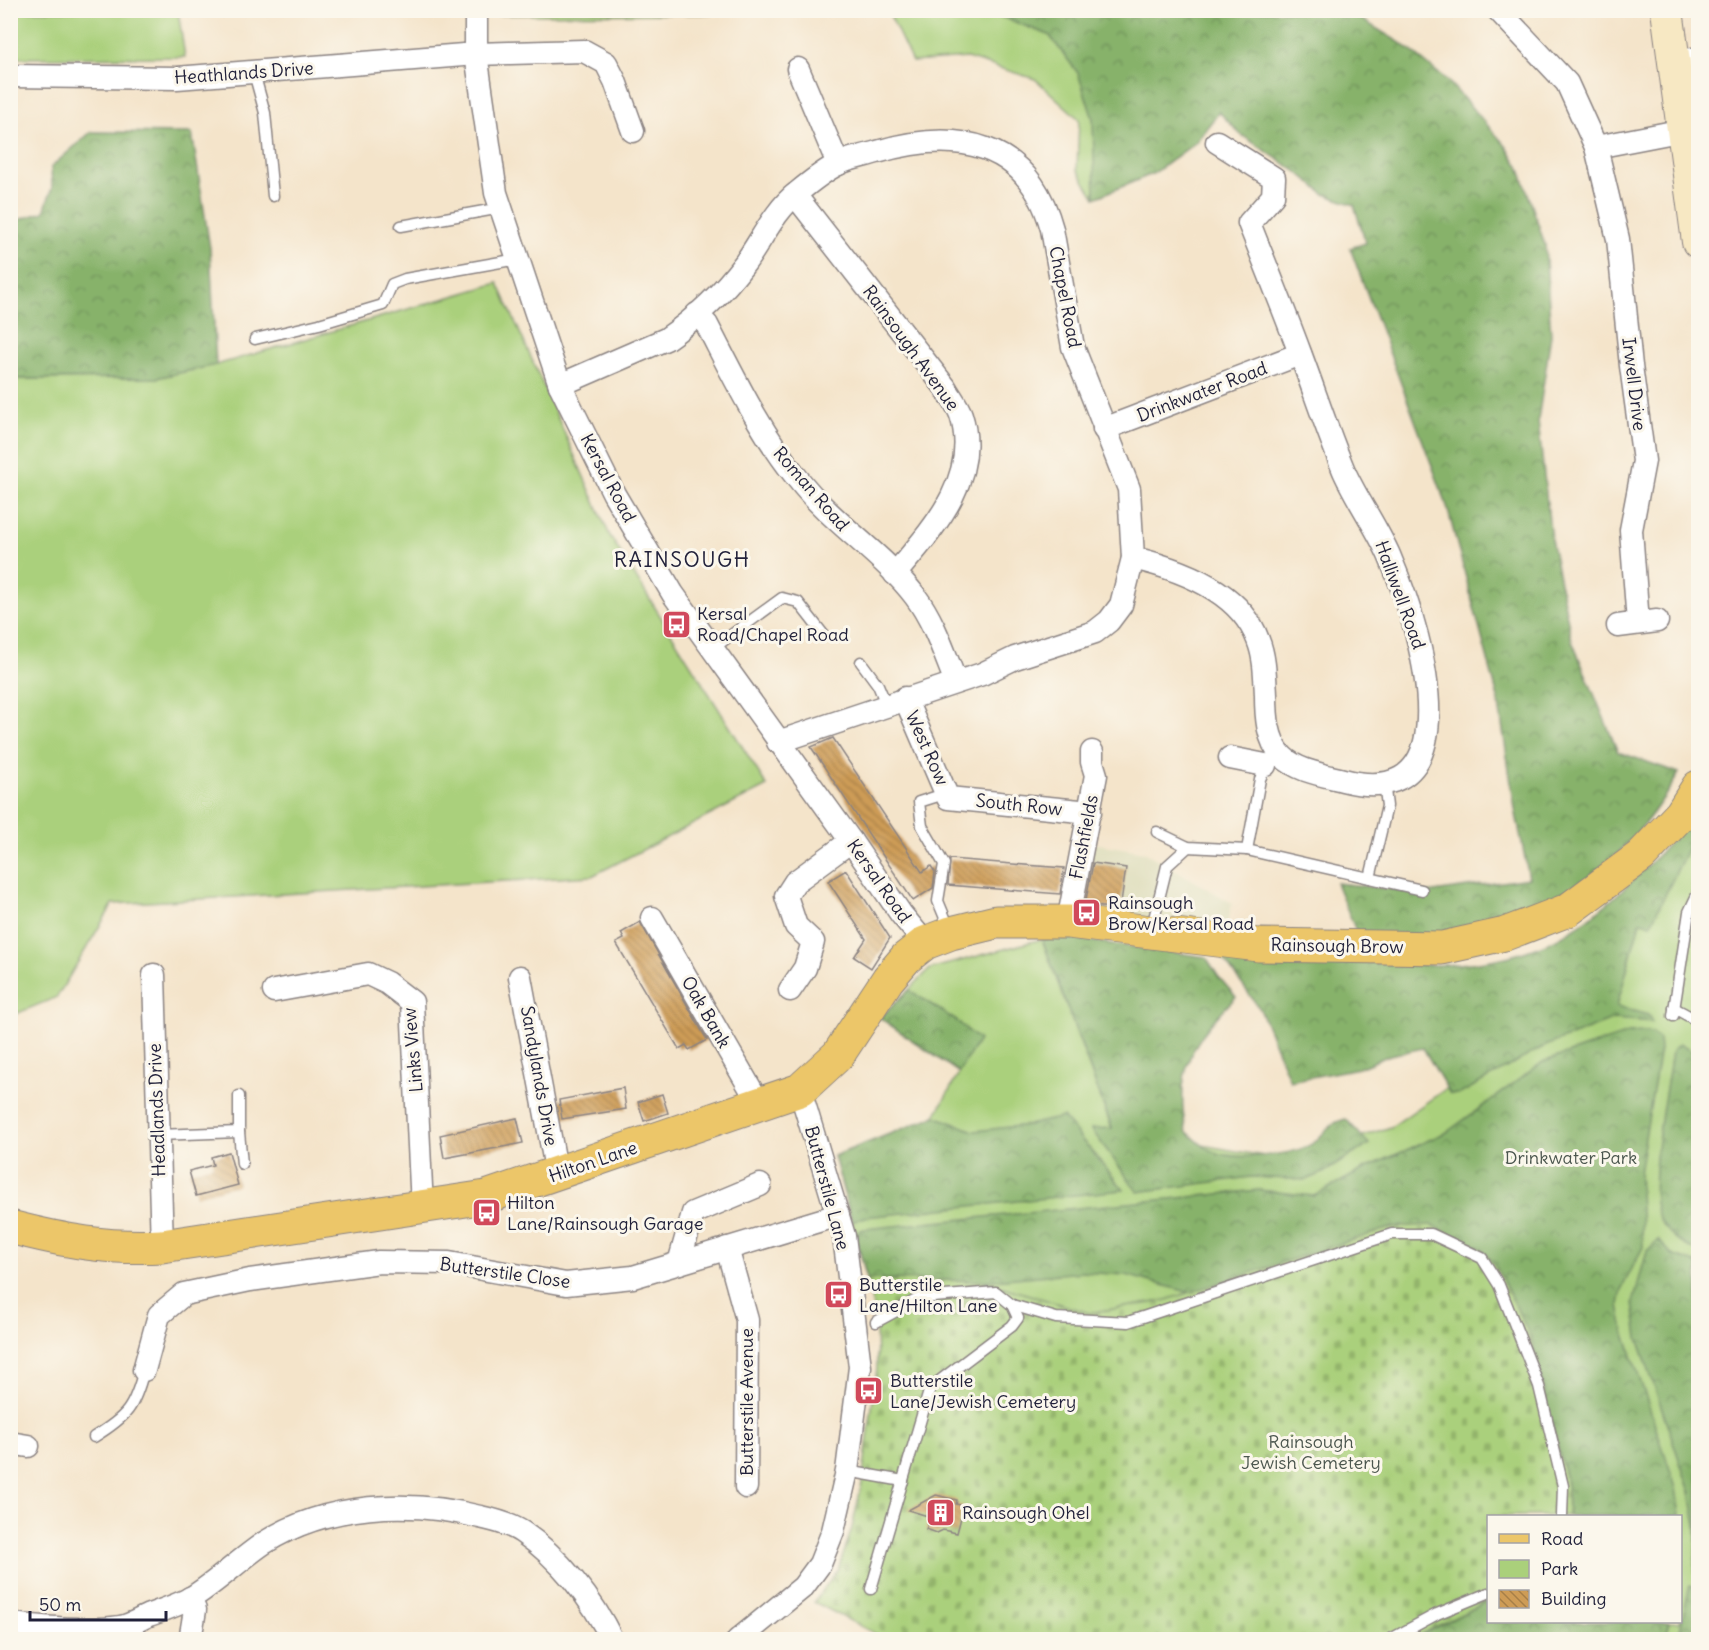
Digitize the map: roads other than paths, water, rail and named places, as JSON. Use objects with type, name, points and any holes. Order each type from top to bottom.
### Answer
[{"type":"main road","name":"Rainsough Brow","points":[[938,938],[996,922],[1068,922],[1259,945],[1442,948],[1505,934],[1568,910],[1641,856],[1680,814],[1698,787]]},
{"type":"main road","name":"Hilton Lane","points":[[10,1227],[69,1242],[118,1248],[162,1246],[486,1197],[800,1090],[838,1055],[888,979],[906,958],[938,938]]},
{"type":"street","name":"Kersal Road","points":[[476,10],[476,54],[496,193],[560,385],[614,494],[673,594],[901,914],[938,938]]},
{"type":"street","name":"Irwell Drive","points":[[1498,10],[1568,83],[1596,147],[1618,239],[1644,462],[1631,530],[1638,623]]},
{"type":"street","points":[[1667,10],[1687,60],[1684,130],[1697,226]]},
{"type":"street","name":"Heathlands Drive","points":[[10,76],[177,78],[476,54],[584,51],[606,63],[633,131]]},
{"type":"street","points":[[798,69],[838,164]]},
{"type":"street","points":[[1596,147],[1684,130]]},
{"type":"street","name":"Chapel Road","points":[[560,385],[666,339],[697,314],[743,265],[795,195],[838,164],[895,147],[956,141],[990,149],[1015,165],[1031,181],[1047,212],[1073,347],[1129,489],[1133,558],[1121,604],[1109,621],[1095,632],[1015,658],[982,674],[895,701],[778,742]]},
{"type":"street","name":"Halliwell Road","points":[[1217,142],[1274,178],[1273,196],[1249,223],[1348,479],[1389,555],[1414,623],[1423,660],[1430,715],[1426,743],[1408,771],[1384,782],[1358,783],[1273,761],[1230,758]]},
{"type":"street","name":"Rainsough Avenue","points":[[795,195],[945,387],[961,414],[967,441],[966,462],[958,488],[924,539],[895,574]]},
{"type":"street","name":"Roman Road","points":[[697,314],[707,326],[759,426],[798,480],[841,526],[895,574],[914,595],[930,620],[956,682]]},
{"type":"street","name":"Drinkwater Road","points":[[1104,429],[1300,354]]},
{"type":"street","points":[[1133,558],[1195,579],[1227,600],[1248,619],[1261,651],[1273,761]]},
{"type":"street","name":"West Row","points":[[895,701],[948,798]]},
{"type":"street","name":"Flashfields","points":[[1068,922],[1096,775],[1092,752]]},
{"type":"street","name":"South Row","points":[[948,798],[1090,812]]},
{"type":"street","points":[[790,990],[805,968],[813,942],[796,926],[786,896],[795,882],[851,841]]},
{"type":"street","name":"Oak Bank","points":[[652,918],[760,1105]]},
{"type":"street","name":"Links View","points":[[274,991],[368,974],[387,983],[412,1002],[422,1207]]},
{"type":"street","name":"Headlands Drive","points":[[154,975],[162,1246]]},
{"type":"street","name":"Sandylands Drive","points":[[520,977],[557,1174]]},
{"type":"street","name":"Butterstile Lane","points":[[738,1640],[803,1587],[820,1563],[833,1531],[847,1471],[860,1367],[844,1236],[800,1090]]},
{"type":"street","points":[[679,1263],[693,1213],[760,1185]]},
{"type":"street","name":"Butterstile Close","points":[[144,1370],[159,1315],[184,1294],[250,1280],[379,1262],[449,1263],[566,1284],[633,1277],[838,1215]]},
{"type":"street","name":"Butterstile Avenue","points":[[727,1248],[747,1320],[739,1463],[746,1487]]},
{"type":"street","points":[[10,1624],[54,1628],[121,1627],[190,1598],[265,1543],[294,1528],[324,1517],[371,1508],[421,1506],[462,1512],[498,1521],[521,1531],[543,1549],[573,1581],[600,1615],[612,1640]]},
{"type":"street","points":[[190,1598],[195,1610],[190,1640]]},
{"type":"lane","points":[[254,73],[265,113],[273,196]]},
{"type":"lane","points":[[401,226],[501,208]]},
{"type":"lane","points":[[255,339],[319,324],[383,305],[392,284],[405,279],[518,259]]},
{"type":"lane","points":[[712,649],[782,598],[798,602],[823,634]]},
{"type":"lane","points":[[861,662],[878,685],[895,701]]},
{"type":"lane","points":[[1247,850],[1260,779],[1273,761]]},
{"type":"lane","points":[[1370,878],[1386,806],[1384,782]]},
{"type":"lane","points":[[938,938],[938,901],[944,864],[921,826],[919,802],[938,796],[948,798]]},
{"type":"lane","points":[[1157,832],[1188,847],[1247,850],[1422,890]]},
{"type":"lane","points":[[1150,933],[1167,866],[1188,847]]},
{"type":"lane","points":[[1698,893],[1689,912],[1673,1012],[1698,1021]]},
{"type":"lane","points":[[239,1096],[242,1164]]},
{"type":"lane","points":[[157,1135],[239,1132]]},
{"type":"lane","points":[[876,1322],[920,1298],[996,1292],[1012,1305],[1056,1317],[1128,1322],[1392,1234],[1431,1234],[1482,1258],[1500,1285],[1539,1386],[1563,1486],[1562,1515]]},
{"type":"lane","points":[[871,1589],[930,1388],[1011,1326],[1018,1318],[1012,1305]]},
{"type":"lane","points":[[94,1437],[110,1427],[130,1409],[139,1395],[144,1370]]},
{"type":"lane","points":[[847,1471],[903,1481]]},
{"type":"lane","points":[[1389,1640],[1437,1614],[1487,1593]]},
{"type":"place","name":"Kersal Road/Chapel Road","points":[[676,624]]},
{"type":"place","name":"Rainsough Brow/Kersal Road","points":[[1087,913]]},
{"type":"place","name":"Hilton Lane/Rainsough Garage","points":[[486,1213]]},
{"type":"place","name":"Butterstile Lane/Hilton Lane","points":[[838,1295]]},
{"type":"place","name":"Butterstile Lane/Jewish Cemetery","points":[[869,1391]]},
{"type":"place","name":"Rainsough Ohel","points":[[941,1513]]},
{"type":"district","name":"RAINSOUGH","points":[[682,560]]},
{"type":"park label","name":"Drinkwater Park","points":[[1571,1158]]},
{"type":"park label","name":"Rainsough Jewish Cemetery","points":[[1311,1452]]}]
